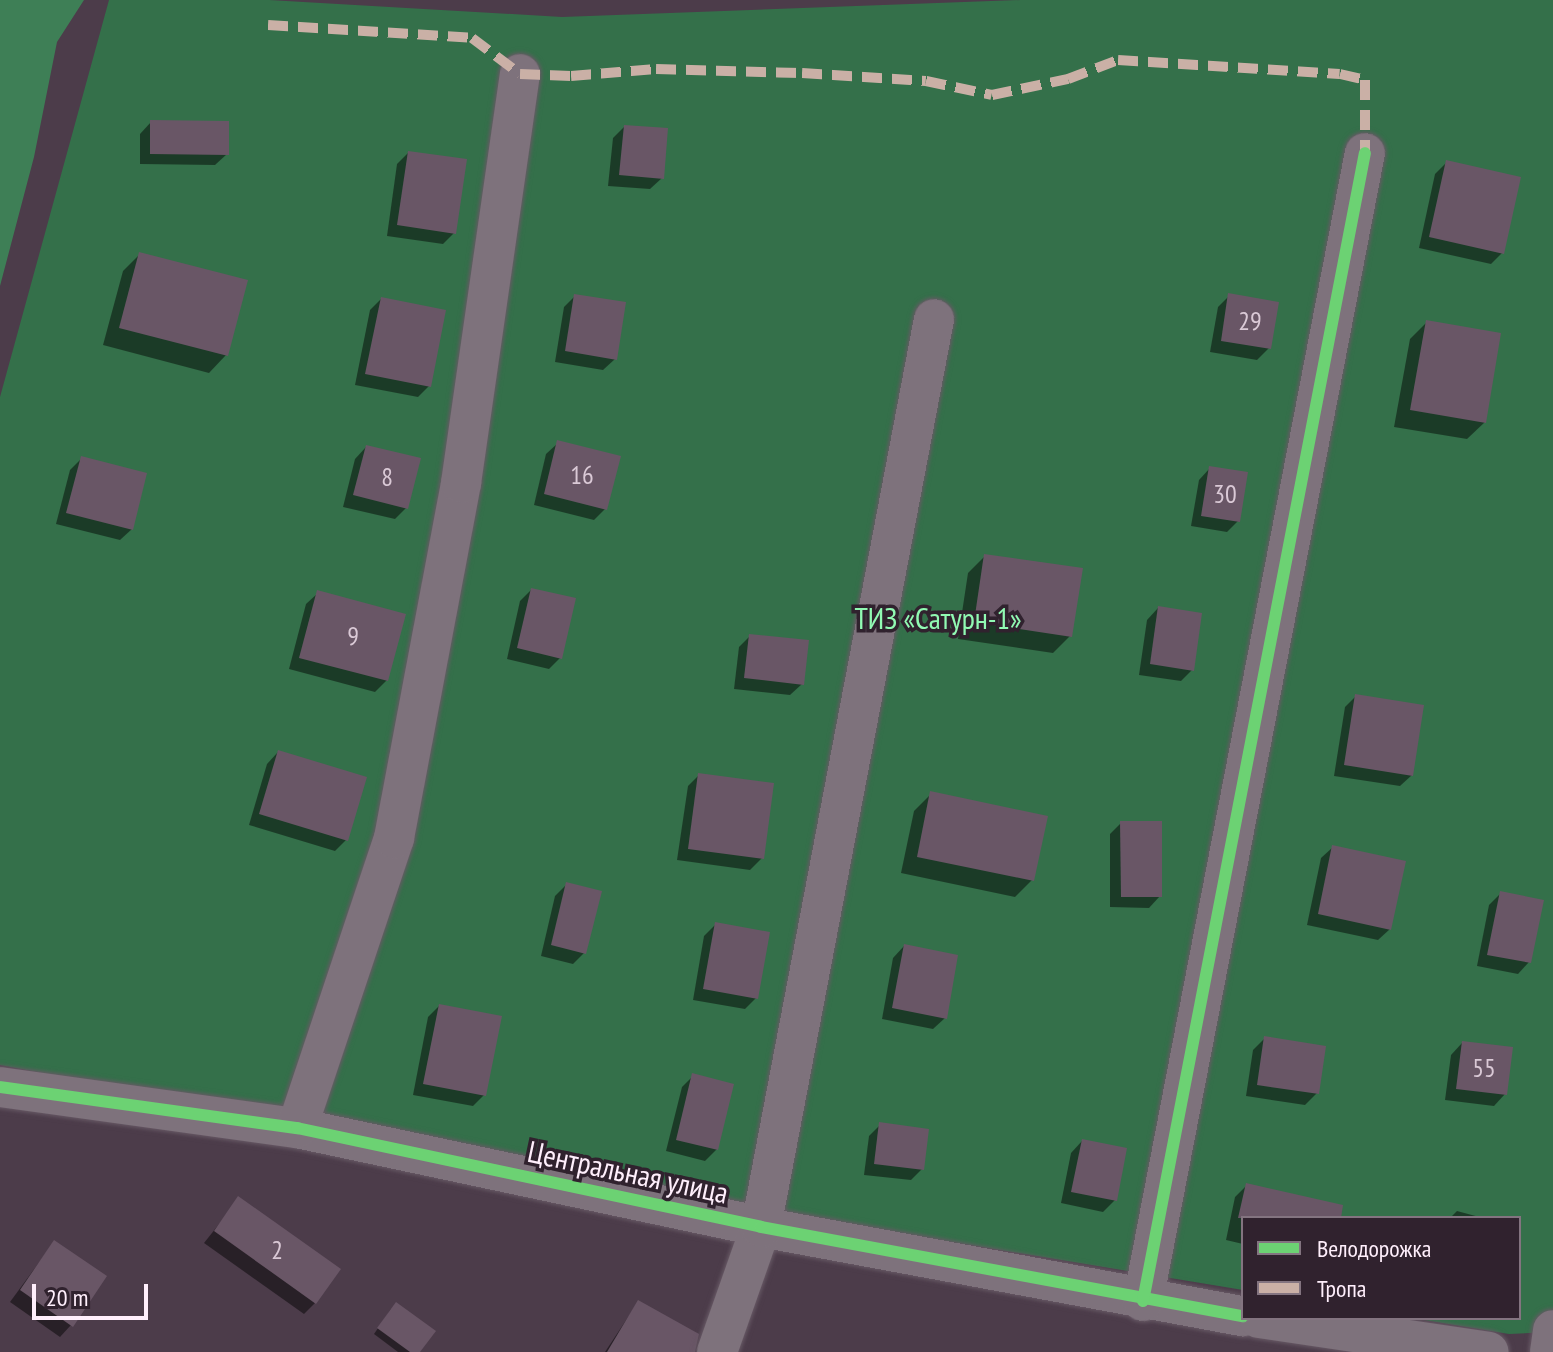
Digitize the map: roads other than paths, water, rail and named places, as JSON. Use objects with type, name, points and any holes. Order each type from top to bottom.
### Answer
[{"type":"street","points":[[297,1128],[394,838],[461,483],[520,74]]},
{"type":"street","points":[[1143,1301],[1365,153]]},
{"type":"street","points":[[717,1352],[761,1227],[934,319]]},
{"type":"street","name":"Центральная улица","points":[[5,1097],[297,1128],[761,1227],[1143,1301],[1241,1316]]},
{"type":"street","points":[[1273,1320],[1489,1352]]},
{"type":"street","points":[[1550,1352],[1553,1330]]},
{"type":"park label","name":"ТИЗ «Сатурн-1»","points":[[938,618]]}]
